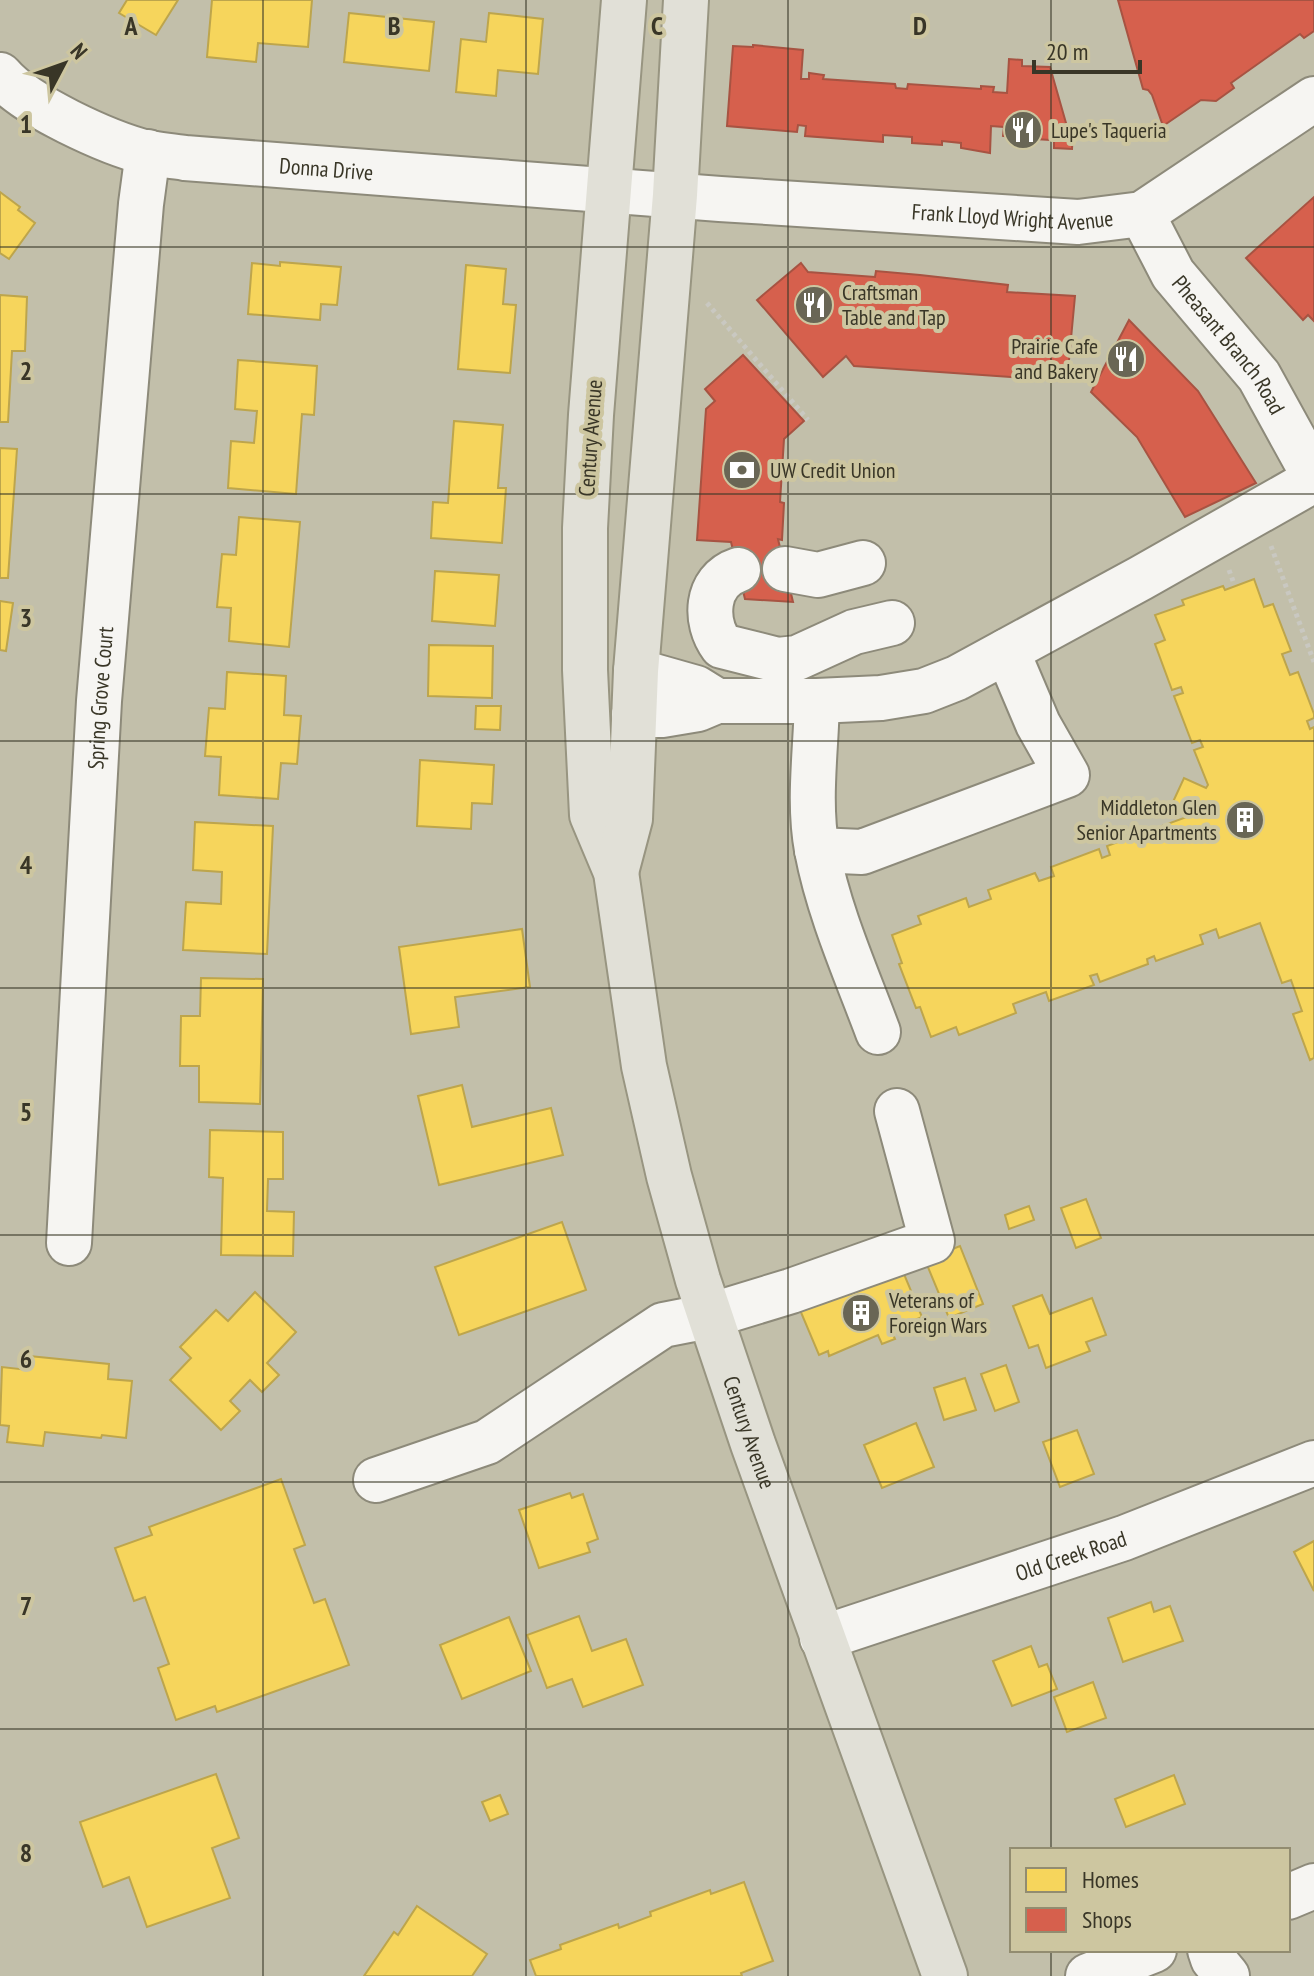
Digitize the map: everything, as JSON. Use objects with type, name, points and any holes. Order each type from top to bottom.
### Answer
[{"type":"main road","name":"Century Avenue","points":[[624,0],[591,415],[584,595],[592,815],[616,872],[620,917],[644,1066],[669,1176],[709,1316],[945,1976]]},
{"type":"main road","name":"Century Avenue","points":[[616,872],[630,819],[636,671],[675,195],[686,0]]},
{"type":"street","name":"Donna Drive","points":[[0,75],[35,104],[70,122],[148,152],[185,158],[675,195]]},
{"type":"street","name":"Frank Lloyd Wright Avenue","points":[[675,195],[1078,222],[1142,214],[1314,99]]},
{"type":"street","name":"Spring Grove Court","points":[[69,1243],[99,701],[148,152]]},
{"type":"street","name":"Pheasant Branch Road","points":[[1142,214],[1173,274],[1259,376],[1314,478]]},
{"type":"street","points":[[634,715],[662,715],[698,709],[717,701],[881,698],[924,691],[957,678],[1007,651],[1314,478]]},
{"type":"street","points":[[785,569],[818,575],[863,563]]},
{"type":"street","points":[[738,570],[728,573],[718,584],[710,604],[710,622],[722,646],[778,660],[797,658],[854,632],[892,623]]},
{"type":"street","points":[[817,850],[862,852],[1067,775],[1038,724],[1007,651]]},
{"type":"street","points":[[636,671],[696,688],[717,701]]},
{"type":"street","points":[[817,701],[813,812],[817,850],[835,917],[878,1032]]},
{"type":"street","points":[[376,1480],[487,1442],[663,1325],[709,1316],[791,1291],[932,1241],[897,1111]]},
{"type":"street","name":"Old Creek Road","points":[[822,1638],[1124,1538],[1314,1463]]},
{"type":"street","points":[[1290,1896],[1314,1886]]},
{"type":"street","points":[[1088,1976],[1149,1952]]},
{"type":"street","points":[[1211,1952],[1227,1976]]},
{"type":"path","points":[[696,292],[808,420]]},
{"type":"path","points":[[1268,538],[1314,662]]},
{"type":"building: Homes","points":[[127,0],[178,0],[156,35],[119,13]]},
{"type":"building: Homes","points":[[212,0],[312,0],[308,47],[258,43],[256,62],[207,57]]},
{"type":"building: Homes","points":[[349,13],[434,22],[429,71],[344,62]]},
{"type":"building: Homes","points":[[489,13],[543,19],[538,74],[498,70],[496,96],[456,92],[461,39],[486,42]]},
{"type":"building: Homes","points":[[0,192],[35,223],[9,259],[0,253]]},
{"type":"building: Homes","points":[[280,262],[341,267],[337,305],[321,304],[320,320],[248,314],[252,263],[280,266]]},
{"type":"building: Homes","points":[[466,265],[506,269],[503,304],[516,305],[510,373],[458,369]]},
{"type":"building: Homes","points":[[0,295],[27,297],[25,351],[12,351],[8,422],[0,422]]},
{"type":"building: Homes","points":[[238,360],[317,366],[314,415],[302,414],[296,494],[228,488],[231,441],[254,443],[257,411],[235,409]]},
{"type":"building: Homes","points":[[454,421],[503,425],[498,488],[506,488],[502,543],[431,538],[433,502],[448,503]]},
{"type":"building: Homes","points":[[0,448],[17,449],[8,578],[0,578]]},
{"type":"building: Homes","points":[[239,517],[300,522],[289,647],[229,641],[231,608],[217,607],[222,554],[236,555]]},
{"type":"building: Homes","points":[[435,571],[499,575],[495,626],[432,621]]},
{"type":"building: Homes","name":"Middleton Glen Senior Apartments","points":[[1254,579],[1264,607],[1273,604],[1291,651],[1282,654],[1290,675],[1298,672],[1314,714],[1314,718],[1307,721],[1310,729],[1314,727],[1314,1058],[1310,1060],[1293,1014],[1302,1011],[1291,980],[1282,983],[1260,923],[1219,938],[1216,929],[1200,935],[1203,944],[1156,961],[1154,956],[1147,959],[1148,964],[1100,982],[1097,974],[1090,976],[1094,985],[1049,1001],[1046,992],[1013,1004],[1016,1013],[959,1035],[956,1027],[931,1037],[899,964],[902,963],[892,935],[921,924],[918,916],[966,898],[969,907],[991,899],[988,890],[1035,873],[1039,881],[1054,876],[1051,867],[1099,849],[1102,858],[1110,855],[1107,846],[1153,829],[1156,837],[1162,835],[1159,827],[1195,814],[1172,804],[1184,778],[1206,788],[1208,785],[1194,750],[1203,747],[1200,740],[1192,743],[1174,696],[1183,693],[1181,687],[1172,690],[1155,644],[1165,640],[1155,615],[1184,605],[1182,600],[1223,586],[1225,590]]},
{"type":"building: Homes","points":[[0,601],[13,603],[6,651],[0,650]]},
{"type":"building: Homes","points":[[429,645],[493,646],[492,698],[428,696]]},
{"type":"building: Homes","points":[[227,672],[286,676],[284,715],[301,716],[297,764],[281,763],[278,799],[219,795],[221,757],[205,756],[209,708],[225,709]]},
{"type":"building: Homes","points":[[476,706],[501,706],[500,730],[475,729]]},
{"type":"building: Homes","points":[[420,760],[494,765],[492,804],[472,803],[471,829],[417,826]]},
{"type":"building: Homes","points":[[195,822],[273,826],[267,954],[183,950],[186,902],[221,904],[222,872],[193,870]]},
{"type":"building: Homes","points":[[522,929],[530,987],[455,997],[459,1027],[411,1034],[399,947]]},
{"type":"building: Homes","points":[[201,978],[263,979],[260,1104],[199,1102],[199,1066],[180,1066],[181,1016],[200,1016]]},
{"type":"building: Homes","points":[[462,1085],[472,1127],[551,1108],[563,1155],[439,1185],[418,1096]]},
{"type":"building: Homes","points":[[210,1130],[283,1132],[283,1179],[268,1179],[267,1211],[294,1212],[293,1256],[221,1255],[223,1178],[209,1177]]},
{"type":"building: Homes","points":[[1086,1199],[1101,1238],[1076,1248],[1061,1208]]},
{"type":"building: Homes","points":[[1029,1206],[1034,1220],[1009,1229],[1005,1215]]},
{"type":"building: Homes","points":[[562,1222],[586,1290],[459,1335],[435,1267]]},
{"type":"building: Homes","points":[[960,1246],[983,1304],[949,1318],[925,1260]]},
{"type":"building: Homes","name":"Veterans of Foreign Wars","points":[[901,1267],[922,1317],[891,1330],[895,1339],[882,1344],[878,1335],[829,1356],[828,1351],[819,1355],[800,1310]]},
{"type":"building: Homes","points":[[255,1292],[296,1332],[267,1363],[279,1375],[262,1392],[250,1380],[230,1401],[240,1411],[221,1430],[170,1380],[191,1358],[180,1347],[216,1310],[228,1321]]},
{"type":"building: Homes","points":[[1042,1295],[1050,1314],[1092,1298],[1106,1335],[1086,1342],[1090,1351],[1046,1368],[1038,1345],[1029,1348],[1013,1306]]},
{"type":"building: Homes","points":[[29,1356],[109,1364],[108,1379],[132,1381],[126,1438],[45,1432],[43,1446],[7,1442],[9,1426],[0,1425],[2,1367],[28,1370]]},
{"type":"building: Homes","points":[[1006,1365],[1019,1402],[995,1411],[981,1374]]},
{"type":"building: Homes","points":[[965,1378],[976,1410],[944,1420],[934,1388]]},
{"type":"building: Homes","points":[[916,1423],[934,1467],[882,1488],[864,1445]]},
{"type":"building: Homes","points":[[1077,1430],[1094,1474],[1060,1487],[1043,1442]]},
{"type":"building: Homes","points":[[281,1479],[305,1545],[294,1549],[314,1603],[325,1599],[349,1665],[217,1712],[215,1706],[176,1720],[158,1668],[169,1664],[145,1597],[134,1601],[115,1548],[152,1535],[149,1527]]},
{"type":"building: Homes","points":[[570,1493],[572,1498],[583,1494],[598,1539],[587,1543],[590,1552],[539,1568],[519,1510]]},
{"type":"building: Homes","points":[[1314,1541],[1314,1591],[1294,1552]]},
{"type":"building: Homes","points":[[1151,1602],[1154,1612],[1170,1606],[1183,1641],[1123,1662],[1108,1618]]},
{"type":"building: Homes","points":[[579,1616],[592,1651],[626,1639],[643,1685],[583,1707],[572,1679],[547,1688],[527,1635]]},
{"type":"building: Homes","points":[[509,1617],[531,1671],[462,1699],[440,1645]]},
{"type":"building: Homes","points":[[1031,1646],[1039,1667],[1047,1664],[1057,1689],[1012,1706],[993,1661]]},
{"type":"building: Homes","points":[[1093,1682],[1106,1718],[1067,1732],[1054,1697]]},
{"type":"building: Homes","points":[[216,1774],[239,1838],[212,1848],[230,1898],[147,1927],[129,1877],[103,1887],[80,1822]]},
{"type":"building: Homes","points":[[1174,1775],[1185,1804],[1126,1827],[1115,1799]]},
{"type":"building: Homes","points":[[500,1795],[508,1814],[490,1821],[482,1802]]},
{"type":"building: Homes","points":[[744,1882],[773,1961],[741,1973],[742,1976],[536,1976],[530,1960],[561,1949],[560,1945],[618,1924],[619,1928],[651,1916],[650,1912],[710,1890],[711,1894]]},
{"type":"building: Homes","points":[[417,1906],[487,1954],[472,1976],[364,1976],[394,1932],[398,1935]]},
{"type":"building: Shops","points":[[1118,0],[1314,0],[1314,31],[1304,38],[1300,34],[1231,83],[1234,88],[1216,101],[1201,100],[1163,126],[1152,95],[1143,89]]},
{"type":"building: Shops","points":[[733,46],[803,50],[801,79],[809,79],[809,73],[824,75],[823,79],[895,84],[896,88],[907,89],[908,84],[981,89],[981,86],[994,87],[993,92],[1007,93],[1009,59],[1022,60],[1022,66],[1050,67],[1068,130],[1073,130],[1072,149],[1054,148],[1054,137],[1051,136],[1050,140],[1035,139],[1036,135],[1017,132],[1016,138],[1003,136],[1004,127],[991,126],[990,153],[961,148],[961,143],[912,143],[912,137],[883,135],[883,142],[805,136],[806,126],[798,125],[797,132],[727,126]]},
{"type":"building: Shops","points":[[1314,197],[1314,321],[1308,315],[1303,320],[1246,258]]},
{"type":"building: Shops","points":[[801,263],[808,272],[875,277],[876,271],[1008,285],[1007,292],[1075,296],[1067,381],[854,366],[846,356],[823,377],[757,300]]},
{"type":"building: Shops","points":[[1129,320],[1198,391],[1256,483],[1185,517],[1137,437],[1091,392]]},
{"type":"building: Shops","name":"UW Credit Union","points":[[743,355],[804,421],[784,439],[780,502],[784,503],[782,540],[778,539],[793,602],[745,599],[731,542],[697,540],[706,409],[715,401],[705,389]]},
{"type":"place","name":"Lupe's Taqueria","points":[[1023,130]]},
{"type":"place","name":"Craftsman Table and Tap","points":[[814,305]]},
{"type":"place","name":"Prairie Cafe and Bakery","points":[[1126,359]]},
{"type":"place","name":"UW Credit Union","points":[[742,470]]},
{"type":"place","name":"Middleton Glen Senior Apartments","points":[[1245,820]]},
{"type":"place","name":"Veterans of Foreign Wars","points":[[861,1313]]}]
